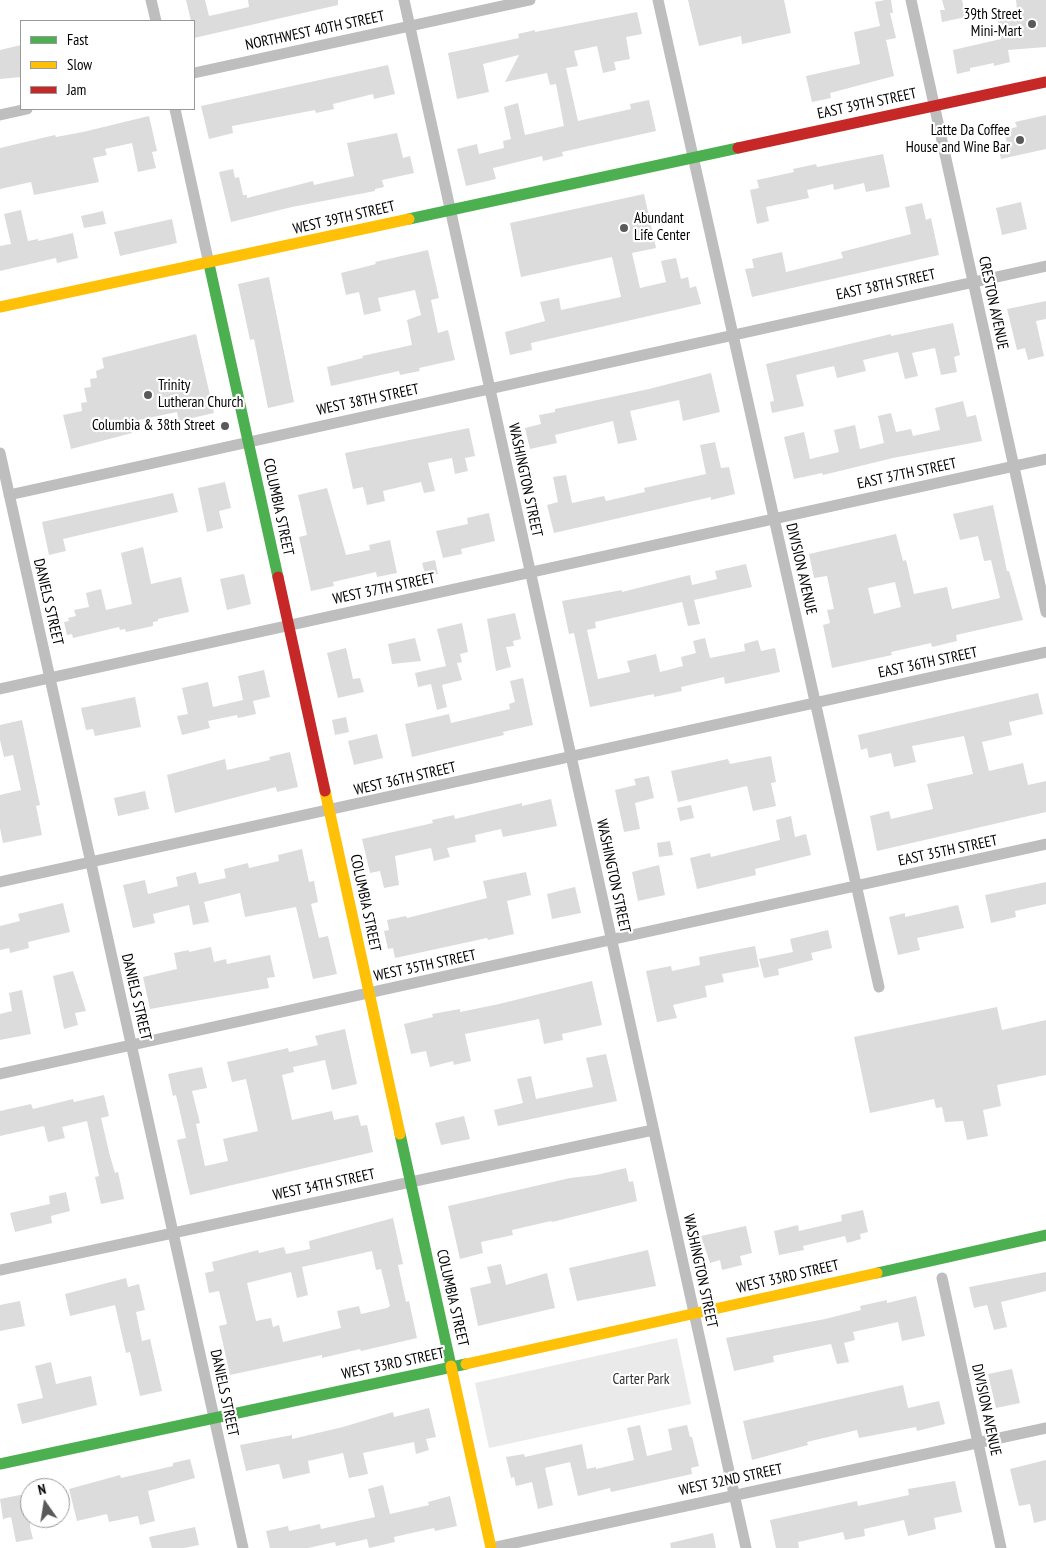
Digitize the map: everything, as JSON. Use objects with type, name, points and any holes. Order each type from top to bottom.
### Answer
[{"type":"street","points":[[151,0],[156,20]]},
{"type":"street","name":"WASHINGTON STREET","points":[[404,0],[746,1548]]},
{"type":"street","name":"NORTHWEST 40TH STREET","points":[[195,73],[530,0]]},
{"type":"street","name":"DIVISION AVENUE","points":[[658,0],[879,987]]},
{"type":"street","name":"CRESTON AVENUE","points":[[911,0],[1046,612]]},
{"type":"street","name":"EAST 39TH STREET","points":[[694,157],[1046,82]]},
{"type":"street","points":[[0,115],[22,110]]},
{"type":"street","points":[[175,110],[209,264]]},
{"type":"street","name":"WEST 39TH STREET","points":[[0,308],[694,157]]},
{"type":"street","name":"COLUMBIA STREET","points":[[209,264],[492,1548]]},
{"type":"street","name":"EAST 38TH STREET","points":[[733,334],[1046,266]]},
{"type":"street","name":"WEST 38TH STREET","points":[[9,494],[733,334]]},
{"type":"street","name":"DANIELS STREET","points":[[0,453],[243,1548]]},
{"type":"street","name":"EAST 37TH STREET","points":[[774,519],[1046,459]]},
{"type":"street","name":"WEST 37TH STREET","points":[[0,689],[774,519]]},
{"type":"street","name":"EAST 36TH STREET","points":[[816,703],[1046,652]]},
{"type":"street","name":"WEST 36TH STREET","points":[[0,882],[816,703]]},
{"type":"street","name":"EAST 35TH STREET","points":[[856,886],[1046,844]]},
{"type":"street","name":"WEST 35TH STREET","points":[[0,1074],[856,886]]},
{"type":"street","name":"WEST 34TH STREET","points":[[0,1270],[653,1130]]},
{"type":"street","name":"WEST 33RD STREET","points":[[0,1464],[214,1416],[694,1315],[1046,1234]]},
{"type":"street","name":"DIVISION AVENUE","points":[[942,1278],[1001,1548]]},
{"type":"street","name":"WEST 32ND STREET","points":[[492,1548],[734,1494],[1046,1428]]},
{"type":"green space","name":"Carter Park","points":[[677,1338],[691,1404],[489,1448],[475,1383]]},
{"type":"building","points":[[186,0],[205,0],[209,16],[249,7],[248,0],[338,0],[338,5],[195,38],[195,20],[191,20]]},
{"type":"building","points":[[688,0],[784,0],[791,33],[742,44],[741,36],[699,46]]},
{"type":"building","points":[[891,0],[893,13],[890,13],[896,38],[886,40],[894,76],[830,93],[831,98],[812,102],[806,76],[860,64],[854,32],[880,26],[875,2]]},
{"type":"building","points":[[942,0],[962,0],[966,17],[942,22],[940,10],[945,10]]},
{"type":"building","points":[[1016,0],[1046,0],[1046,47],[1008,50],[1010,62],[994,66],[994,63],[970,68],[970,71],[957,74],[953,50],[1001,39],[996,13],[1017,9]]},
{"type":"building","points":[[637,12],[642,34],[626,37],[630,59],[614,62],[616,70],[603,73],[597,46],[574,51],[578,66],[566,68],[578,121],[631,109],[630,104],[649,100],[656,131],[562,152],[563,156],[543,161],[542,156],[493,168],[496,179],[466,186],[457,149],[477,144],[479,154],[504,148],[503,141],[511,139],[504,107],[518,103],[525,135],[564,126],[556,84],[550,85],[547,73],[505,82],[519,55],[483,64],[489,92],[457,99],[448,53],[519,38],[518,34],[535,30],[535,32]]},
{"type":"building","points":[[20,45],[20,77],[0,79],[0,50]]},
{"type":"building","points":[[388,65],[395,94],[374,99],[373,94],[333,104],[334,109],[316,113],[315,110],[232,126],[233,133],[209,139],[201,106]]},
{"type":"building","points":[[1046,115],[1046,149],[1001,159],[998,145],[1007,143],[1004,130],[1017,127],[1015,122]]},
{"type":"building","points":[[149,116],[157,151],[152,152],[156,168],[138,172],[132,143],[105,149],[107,155],[93,158],[99,182],[34,195],[31,182],[0,189],[0,148],[55,135],[56,137],[83,132]]},
{"type":"building","points":[[397,133],[403,158],[410,156],[414,173],[382,180],[384,187],[375,189],[375,191],[292,207],[231,222],[219,172],[233,169],[235,178],[239,177],[243,195],[247,195],[247,198],[313,181],[314,185],[354,176],[347,143]]},
{"type":"building","points":[[883,154],[890,187],[866,192],[864,183],[834,190],[833,184],[807,190],[809,198],[766,207],[769,221],[757,224],[750,190],[759,188],[757,180],[794,172],[793,169],[816,164],[817,167]]},
{"type":"building","points":[[644,194],[656,248],[632,253],[640,288],[666,282],[661,261],[676,258],[681,279],[688,277],[690,288],[696,286],[701,304],[531,343],[532,350],[510,355],[505,332],[545,321],[540,302],[559,298],[561,310],[621,297],[612,257],[521,277],[510,223]]},
{"type":"building","points":[[1021,202],[1027,229],[1002,235],[996,208]]},
{"type":"building","points":[[922,203],[926,220],[931,218],[939,255],[752,297],[745,269],[754,268],[752,259],[782,252],[786,272],[843,258],[841,252],[911,234],[905,207]]},
{"type":"building","points":[[21,210],[28,241],[38,239],[38,241],[73,233],[78,258],[57,263],[56,258],[0,271],[0,246],[11,244],[4,214]]},
{"type":"building","points":[[103,211],[106,224],[84,228],[81,216]]},
{"type":"building","points":[[172,219],[177,243],[120,256],[114,232]]},
{"type":"building","points":[[428,250],[439,298],[431,300],[438,333],[448,330],[455,360],[419,368],[420,371],[400,375],[399,371],[331,386],[327,367],[363,358],[362,356],[412,345],[407,320],[421,315],[415,290],[378,298],[381,311],[364,315],[359,292],[346,295],[341,273],[376,264],[375,262]]},
{"type":"building","points":[[269,277],[294,402],[268,408],[254,339],[250,340],[238,284]]},
{"type":"building","points":[[1046,301],[1046,319],[1036,321],[1044,356],[1028,360],[1025,348],[1017,350],[1007,309]]},
{"type":"building","points":[[953,323],[960,355],[954,357],[957,372],[941,375],[935,348],[912,353],[918,376],[905,379],[898,352],[863,360],[866,371],[837,378],[834,366],[796,375],[804,406],[772,413],[770,402],[774,401],[766,364],[891,334],[891,336]]},
{"type":"building","name":"Trinity Lutheran Church","points":[[196,334],[214,413],[179,421],[177,412],[129,422],[132,433],[71,449],[63,415],[82,411],[81,403],[87,402],[84,388],[91,387],[90,379],[97,378],[96,371],[104,368],[102,358]]},
{"type":"building","points":[[711,373],[720,412],[683,421],[679,400],[630,411],[637,440],[618,444],[613,421],[555,435],[557,443],[530,449],[525,428],[541,424],[539,415],[555,412],[555,409],[649,389]]},
{"type":"building","points":[[963,401],[967,417],[976,415],[982,441],[893,458],[823,475],[822,473],[794,479],[784,437],[804,432],[810,459],[839,452],[834,430],[855,425],[860,449],[884,443],[878,416],[891,413],[896,432],[911,429],[913,436],[940,430],[935,408]]},
{"type":"building","points":[[469,428],[475,456],[465,458],[468,471],[455,474],[452,458],[428,463],[435,491],[424,493],[421,482],[383,491],[385,501],[367,505],[363,487],[353,489],[345,453]]},
{"type":"building","points":[[715,442],[721,468],[729,467],[735,494],[711,500],[711,497],[554,533],[547,505],[558,502],[553,477],[566,475],[572,503],[604,496],[606,501],[645,492],[644,488],[706,474],[700,445]]},
{"type":"building","points":[[225,482],[231,508],[219,511],[223,528],[207,532],[198,488]]},
{"type":"building","points":[[327,488],[346,555],[370,550],[369,545],[390,540],[397,573],[377,577],[376,572],[333,582],[334,586],[311,591],[299,537],[307,535],[298,495]]},
{"type":"building","points":[[173,493],[178,512],[63,539],[66,551],[49,555],[42,522]]},
{"type":"building","points":[[993,505],[1007,571],[1009,571],[1023,620],[956,635],[957,641],[932,647],[931,643],[891,652],[892,655],[832,668],[823,625],[830,623],[827,610],[834,609],[827,576],[814,578],[809,554],[896,534],[903,561],[906,560],[914,594],[947,587],[952,609],[1000,598],[991,560],[984,561],[978,536],[960,540],[953,514]],"holes":[[[895,582],[901,607],[874,614],[868,588]]]},
{"type":"building","points":[[489,513],[495,541],[461,549],[462,554],[443,558],[436,531],[468,524],[467,518]]},
{"type":"building","points":[[143,547],[151,584],[181,577],[189,612],[158,619],[158,621],[153,622],[153,626],[126,632],[125,629],[120,630],[119,627],[73,638],[72,634],[67,635],[64,622],[69,621],[68,618],[76,616],[74,610],[89,607],[86,593],[101,589],[106,610],[132,604],[121,553]]},
{"type":"building","points":[[435,560],[438,574],[426,577],[422,563]]},
{"type":"building","points":[[746,564],[752,587],[694,600],[700,624],[688,626],[682,602],[595,622],[596,628],[587,630],[598,679],[630,672],[627,661],[656,654],[660,672],[683,666],[681,657],[696,653],[693,641],[705,638],[710,658],[745,651],[744,644],[758,640],[761,651],[775,648],[780,672],[725,684],[724,677],[681,687],[682,691],[654,697],[654,694],[590,707],[574,633],[569,634],[562,601],[622,590],[622,592],[690,575],[692,585],[717,579],[715,571]]},
{"type":"building","points":[[244,574],[251,604],[227,610],[220,579]]},
{"type":"building","points":[[515,613],[521,639],[513,641],[514,646],[506,647],[511,667],[496,671],[487,619]]},
{"type":"building","points":[[462,623],[468,652],[460,654],[462,662],[457,663],[462,680],[442,685],[447,707],[437,710],[431,684],[418,687],[415,673],[446,666],[437,629]]},
{"type":"building","points":[[415,638],[421,661],[392,664],[388,644]]},
{"type":"building","points":[[346,648],[353,679],[360,678],[364,692],[338,698],[327,653]]},
{"type":"building","points":[[264,670],[270,697],[253,701],[256,714],[238,718],[237,715],[208,721],[210,728],[182,735],[177,716],[188,714],[182,688],[208,682],[213,707],[243,700],[238,676]]},
{"type":"building","points":[[523,678],[533,725],[503,732],[504,735],[412,757],[405,724],[449,714],[451,723],[510,709],[509,704],[515,702],[510,681]]},
{"type":"building","points":[[1038,693],[1043,714],[1009,722],[1012,735],[982,742],[989,771],[1023,763],[1028,785],[1046,781],[1046,812],[877,851],[870,816],[889,811],[891,819],[933,809],[927,784],[973,774],[964,736],[912,746],[916,762],[894,767],[891,753],[869,758],[867,748],[861,750],[858,735]]},
{"type":"building","points":[[135,697],[141,727],[95,736],[93,729],[86,730],[81,708]]},
{"type":"building","points":[[346,717],[349,732],[335,735],[332,720]]},
{"type":"building","points":[[22,720],[40,805],[36,806],[42,835],[3,843],[0,828],[0,795],[21,790],[13,755],[4,757],[0,740],[0,725]]},
{"type":"building","points":[[377,734],[383,758],[354,765],[348,741]]},
{"type":"building","points":[[290,752],[298,787],[277,792],[276,787],[175,813],[167,775],[225,759],[227,770],[270,760],[269,757]]},
{"type":"building","points":[[771,756],[776,782],[771,783],[776,806],[753,811],[747,786],[678,802],[671,771],[728,759],[730,764]]},
{"type":"building","points":[[649,776],[654,798],[635,803],[640,829],[624,832],[615,790],[636,785],[634,779]]},
{"type":"building","points":[[145,791],[149,809],[118,816],[114,798]]},
{"type":"building","points":[[551,799],[557,826],[503,837],[501,829],[475,835],[476,842],[447,848],[450,857],[434,861],[431,848],[395,856],[399,885],[384,888],[380,871],[370,873],[362,839],[433,823],[432,820],[454,815],[455,819],[522,803],[522,806]]},
{"type":"building","points":[[691,805],[694,818],[680,821],[677,808]]},
{"type":"building","points":[[791,816],[795,837],[806,834],[811,855],[755,869],[756,875],[697,889],[690,858],[710,853],[711,857],[780,840],[776,820]]},
{"type":"building","points":[[670,841],[673,855],[659,857],[657,843]]},
{"type":"building","points":[[302,849],[309,882],[314,881],[318,902],[311,904],[319,938],[328,936],[337,974],[313,979],[296,907],[245,917],[240,893],[204,902],[209,922],[193,925],[189,905],[153,914],[155,923],[133,928],[123,885],[145,880],[148,894],[178,886],[176,877],[196,872],[199,884],[226,878],[224,869],[248,863],[249,868],[279,861],[278,855]]},
{"type":"building","points":[[659,865],[665,895],[638,901],[632,872]]},
{"type":"building","points":[[526,872],[531,895],[507,901],[514,934],[395,958],[393,948],[388,949],[384,931],[389,930],[387,920],[406,916],[407,918],[487,898],[483,881]]},
{"type":"building","points":[[1046,882],[1046,904],[1015,911],[1016,917],[991,923],[985,895]]},
{"type":"building","points":[[575,887],[581,913],[552,919],[547,894]]},
{"type":"building","points":[[63,903],[70,932],[28,942],[29,948],[10,953],[9,948],[0,950],[0,926],[20,921],[18,914]]},
{"type":"building","points":[[958,905],[964,928],[917,938],[920,950],[898,955],[889,917],[905,913],[905,917]]},
{"type":"building","points":[[828,930],[832,948],[811,953],[813,960],[778,969],[779,975],[764,978],[759,959],[793,952],[790,939]]},
{"type":"building","points":[[755,946],[759,967],[722,974],[724,982],[705,986],[707,997],[673,1005],[677,1018],[657,1022],[646,971],[671,966],[672,971],[700,965],[699,957]]},
{"type":"building","points":[[211,947],[214,962],[226,959],[227,964],[270,955],[275,977],[267,978],[269,988],[150,1009],[143,977],[177,969],[174,953]]},
{"type":"building","points":[[73,971],[86,1011],[75,1013],[78,1025],[64,1029],[53,976]]},
{"type":"building","points":[[592,981],[602,1025],[562,1034],[563,1040],[544,1044],[539,1019],[465,1034],[471,1061],[454,1065],[453,1061],[430,1067],[426,1051],[411,1054],[404,1024],[433,1017],[432,1014],[460,1009],[460,1012],[499,1004]]},
{"type":"building","points":[[22,990],[31,1034],[0,1040],[0,1014],[12,1011],[9,993]]},
{"type":"building","points":[[997,1007],[1002,1030],[1046,1020],[1046,1075],[997,1085],[1001,1106],[983,1110],[988,1136],[967,1140],[963,1121],[945,1122],[942,1107],[936,1108],[934,1099],[870,1113],[854,1037]]},
{"type":"building","points":[[345,1029],[357,1084],[332,1090],[325,1060],[293,1067],[294,1072],[282,1075],[292,1120],[332,1111],[334,1120],[358,1115],[361,1126],[367,1125],[373,1152],[190,1195],[177,1140],[186,1138],[176,1095],[173,1096],[168,1074],[202,1067],[207,1088],[192,1091],[200,1123],[196,1124],[205,1166],[228,1161],[223,1139],[258,1131],[246,1079],[232,1082],[227,1062],[288,1048],[289,1052],[318,1045],[315,1036]]},
{"type":"building","points":[[606,1054],[617,1101],[498,1126],[494,1110],[523,1103],[517,1079],[531,1076],[536,1099],[593,1087],[586,1058]]},
{"type":"building","points":[[104,1095],[109,1116],[101,1118],[110,1156],[115,1173],[118,1172],[124,1199],[101,1204],[95,1177],[99,1176],[87,1121],[62,1127],[65,1138],[48,1142],[44,1126],[0,1136],[0,1111],[31,1104],[33,1109],[73,1099],[74,1102]]},
{"type":"building","points":[[464,1116],[470,1139],[441,1145],[435,1123]]},
{"type":"building","points":[[626,1168],[629,1182],[633,1181],[637,1201],[512,1230],[513,1235],[481,1242],[483,1253],[460,1259],[448,1206],[570,1178],[596,1175]]},
{"type":"building","points":[[66,1192],[70,1211],[51,1216],[52,1223],[15,1232],[10,1213],[50,1204],[49,1196]]},
{"type":"building","points":[[863,1210],[868,1232],[860,1234],[861,1239],[847,1243],[845,1236],[803,1246],[804,1250],[779,1255],[774,1231],[798,1225],[799,1231],[842,1221],[841,1215]]},
{"type":"building","points":[[393,1218],[403,1264],[398,1265],[406,1302],[409,1301],[417,1338],[361,1351],[360,1349],[322,1358],[322,1355],[230,1375],[219,1326],[227,1324],[219,1291],[209,1293],[205,1273],[214,1271],[212,1262],[258,1250],[259,1253],[284,1247],[286,1254],[310,1249],[309,1241]],"holes":[[[372,1251],[376,1270],[381,1269],[390,1306],[361,1314],[359,1306],[337,1311],[341,1328],[283,1342],[279,1325],[273,1327],[271,1318],[256,1321],[247,1283],[291,1272],[297,1298],[308,1295],[302,1267]]]},
{"type":"building","points":[[746,1226],[752,1253],[740,1256],[742,1265],[722,1270],[720,1260],[710,1263],[701,1236]]},
{"type":"building","points":[[648,1250],[656,1286],[577,1301],[569,1268]]},
{"type":"building","points":[[501,1264],[506,1285],[547,1273],[555,1308],[478,1326],[470,1288],[491,1283],[487,1267]]},
{"type":"building","points":[[1046,1272],[1046,1291],[1001,1302],[1007,1327],[994,1330],[987,1305],[974,1308],[969,1287]]},
{"type":"building","points":[[126,1278],[128,1287],[139,1284],[145,1310],[136,1312],[142,1341],[150,1339],[162,1391],[140,1396],[130,1352],[126,1353],[115,1305],[70,1316],[65,1294]]},
{"type":"building","points":[[916,1296],[925,1336],[902,1341],[898,1322],[853,1332],[855,1340],[844,1343],[849,1362],[837,1364],[831,1344],[773,1356],[774,1362],[734,1371],[726,1338],[825,1319],[861,1310],[860,1306],[887,1300],[887,1303]]},
{"type":"building","points":[[20,1301],[25,1326],[0,1331],[0,1305]]},
{"type":"building","points":[[51,1362],[56,1384],[91,1376],[97,1405],[22,1424],[17,1404],[43,1398],[35,1366]]},
{"type":"building","points":[[1012,1369],[1020,1403],[996,1408],[988,1374]]},
{"type":"building","points":[[903,1385],[908,1408],[939,1401],[945,1424],[917,1431],[916,1427],[859,1438],[857,1430],[807,1442],[808,1445],[752,1460],[743,1421]]},
{"type":"building","points":[[429,1408],[436,1437],[426,1439],[429,1450],[416,1454],[414,1442],[363,1453],[368,1474],[349,1478],[343,1453],[308,1461],[310,1473],[283,1479],[279,1464],[246,1471],[240,1445],[292,1435],[292,1439],[343,1427],[393,1412],[394,1417]]},
{"type":"building","points":[[640,1425],[647,1456],[672,1450],[668,1429],[687,1425],[699,1466],[691,1468],[692,1474],[611,1492],[610,1488],[578,1496],[570,1462],[545,1468],[553,1505],[538,1509],[532,1482],[516,1486],[514,1477],[511,1478],[506,1457],[524,1454],[525,1457],[582,1444],[587,1469],[596,1467],[596,1469],[634,1460],[627,1428]]},
{"type":"building","points":[[190,1459],[195,1478],[148,1491],[155,1521],[140,1525],[138,1516],[109,1522],[107,1514],[77,1521],[70,1489],[120,1475],[121,1478],[173,1466],[173,1463]]},
{"type":"building","points":[[1046,1460],[1046,1520],[1034,1523],[1030,1504],[1019,1506],[1010,1469]]},
{"type":"building","points":[[955,1481],[962,1512],[934,1518],[936,1529],[908,1536],[904,1520],[864,1529],[865,1536],[845,1540],[843,1532],[798,1542],[799,1548],[776,1548],[770,1520],[857,1501],[858,1506],[909,1495],[908,1489]]},
{"type":"building","points":[[383,1485],[390,1514],[429,1505],[428,1502],[450,1496],[457,1526],[435,1531],[434,1528],[394,1537],[395,1542],[369,1548],[367,1539],[336,1546],[335,1542],[308,1548],[270,1548],[266,1531],[288,1526],[289,1531],[320,1524],[321,1529],[375,1517],[368,1489]]},
{"type":"building","points":[[20,1495],[20,1528],[30,1528],[33,1539],[16,1542],[11,1517],[3,1519],[0,1499]]},
{"type":"building","points":[[195,1527],[199,1545],[184,1548],[152,1548],[149,1537]]},
{"type":"building","points":[[713,1533],[716,1548],[671,1548],[670,1543]]},
{"type":"traffic: fast","points":[[409,219],[738,148]]},
{"type":"traffic: fast","points":[[209,264],[278,577]]},
{"type":"traffic: fast","points":[[400,1134],[451,1366]]},
{"type":"traffic: fast","points":[[877,1273],[1046,1235]]},
{"type":"traffic: fast","points":[[0,1464],[466,1364]]},
{"type":"traffic: slow","points":[[0,307],[409,219]]},
{"type":"traffic: slow","points":[[325,791],[400,1134]]},
{"type":"traffic: slow","points":[[466,1364],[877,1273]]},
{"type":"traffic: slow","points":[[451,1366],[491,1548]]},
{"type":"traffic: jam","points":[[738,148],[1046,82]]},
{"type":"traffic: jam","points":[[278,577],[325,791]]},
{"type":"place","name":"39th Street Mini-Mart","points":[[1032,24]]},
{"type":"place","name":"Latte Da Coffee House and Wine Bar","points":[[1020,140]]},
{"type":"place","name":"Abundant Life Center","points":[[624,228]]},
{"type":"place","name":"Trinity Lutheran Church","points":[[148,395]]},
{"type":"place","name":"Columbia & 38th Street","points":[[225,426]]}]
